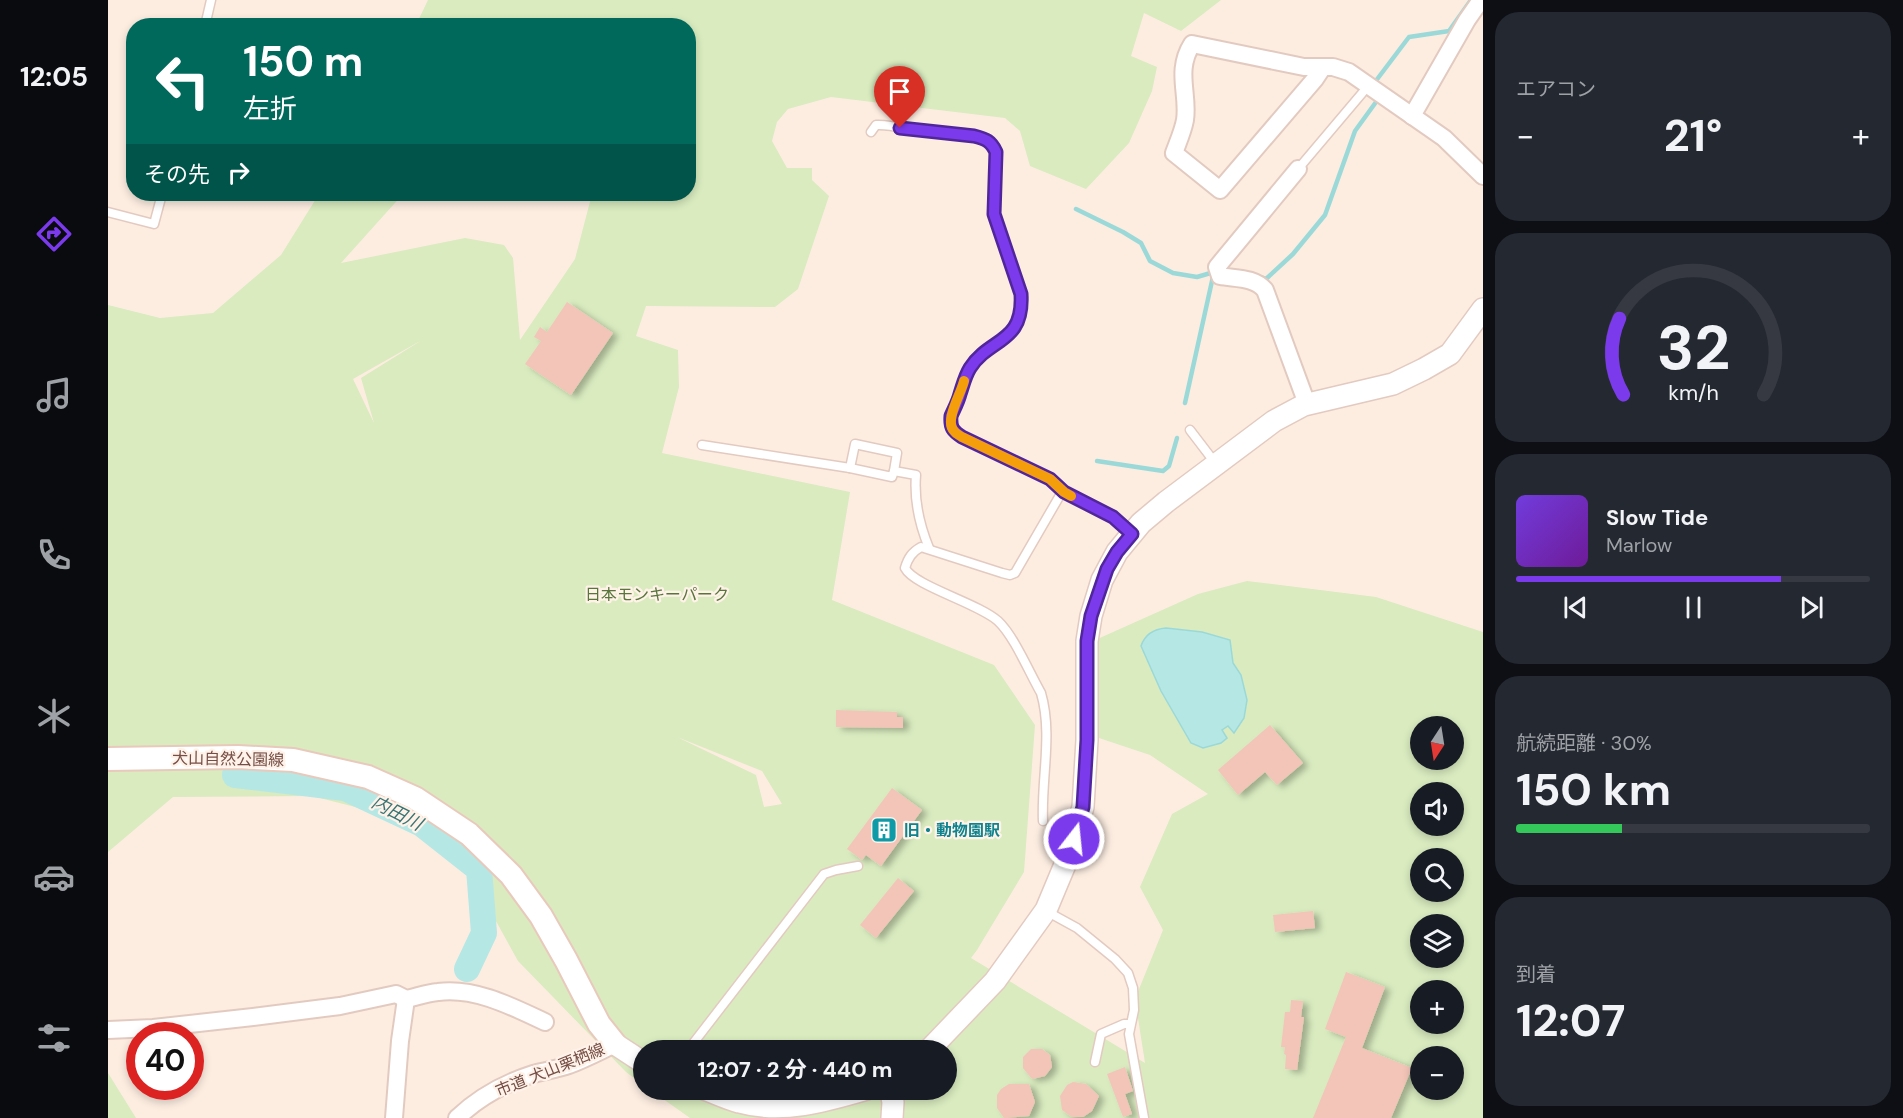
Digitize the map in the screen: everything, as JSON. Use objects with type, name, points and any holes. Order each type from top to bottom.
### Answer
[{"type":"main road","name":"犬山自然公園線","points":[[108,759],[238,757],[293,760],[368,777],[415,798],[470,834],[511,875],[541,916],[599,1024],[615,1044]]},
{"type":"street","points":[[1412,116],[1467,20],[1481,0]]},
{"type":"street","points":[[1323,67],[1220,190],[1174,153],[1185,120],[1183,81],[1185,54],[1192,44],[1304,67],[1323,67],[1333,67],[1349,72],[1444,138],[1483,176]]},
{"type":"street","points":[[1298,170],[1217,267],[1220,276],[1251,280],[1259,283],[1265,290],[1307,405]]},
{"type":"street","points":[[939,1040],[995,981],[1046,910],[1069,855],[1083,807],[1087,740],[1087,641],[1091,616],[1107,569],[1117,552],[1137,528],[1166,502],[1274,421],[1307,405],[1393,384],[1424,369],[1450,354],[1483,309]]},
{"type":"street","points":[[108,1030],[153,1028],[264,1016],[340,1006],[396,994],[406,999],[439,992],[461,991],[488,998],[545,1022]]},
{"type":"street","points":[[394,1118],[406,999]]},
{"type":"street","name":"市道 犬山栗栖線","points":[[457,1118],[492,1092],[513,1082],[569,1065],[615,1044],[633,1056]]},
{"type":"street","points":[[734,1100],[775,1106],[814,1104],[828,1100]]},
{"type":"street","points":[[892,1118],[894,1100]]},
{"type":"lane","points":[[207,18],[212,0]]},
{"type":"lane","points":[[1298,170],[1369,85]]},
{"type":"lane","points":[[871,132],[876,125],[884,124],[917,131],[974,136],[986,139],[993,144],[996,152],[994,214],[1021,294],[1022,306],[1016,326],[975,360],[969,369],[951,416],[950,424],[953,431],[1050,479],[1064,492],[1137,528]]},
{"type":"lane","points":[[108,212],[154,224],[160,201]]},
{"type":"lane","points":[[1190,430],[1216,464]]},
{"type":"lane","points":[[702,446],[850,468],[892,477],[897,453],[855,444],[850,468]]},
{"type":"lane","points":[[894,471],[916,476],[918,506],[924,537],[929,548]]},
{"type":"lane","points":[[1042,821],[1046,750],[1045,713],[1041,693],[1009,633],[998,621],[977,607],[908,574],[905,568],[913,552],[921,547],[1002,573],[1010,575],[1015,573],[1064,492]]},
{"type":"lane","points":[[696,1040],[824,874],[858,866]]},
{"type":"lane","points":[[1046,910],[1077,928],[1091,942],[1115,959],[1128,973],[1133,988],[1134,1010],[1129,1034],[1144,1118]]},
{"type":"lane","points":[[1095,1062],[1101,1034],[1124,1024],[1130,1024]]},
{"type":"green space","name":"日本モンキーパーク","points":[[428,0],[1221,0],[1181,31],[1144,13],[1131,56],[1157,67],[1152,91],[1129,143],[1086,189],[1030,166],[1020,131],[1005,118],[831,97],[788,109],[777,122],[772,141],[787,168],[812,168],[812,180],[829,196],[798,289],[775,307],[646,306],[636,336],[678,350],[679,387],[662,453],[850,492],[832,600],[994,665],[1035,725],[1024,872],[971,958],[1145,1063],[1135,999],[1163,930],[1140,887],[1172,814],[1208,794],[1150,755],[1090,735],[1093,641],[1198,594],[1247,581],[1376,597],[1483,632],[1483,1118],[690,1118],[665,1100],[957,1100],[957,1040],[633,1040],[633,1077],[518,961],[460,856],[418,823],[312,796],[173,797],[108,852],[108,305],[160,318],[213,313],[281,255],[315,201],[397,201],[341,263],[465,238],[504,245],[513,258],[520,340],[575,259],[590,201],[696,201],[696,18],[419,18]],"holes":[[[422,340],[361,378],[374,423],[353,379]],[[677,737],[762,771],[782,804],[764,807],[756,775]]]},
{"type":"green space","points":[[108,1073],[136,1118],[108,1118]]},
{"type":"water","points":[[1166,628],[1202,632],[1230,640],[1233,663],[1241,675],[1247,700],[1244,718],[1234,733],[1228,726],[1222,730],[1227,738],[1221,743],[1203,748],[1191,743],[1161,691],[1141,646],[1150,633]]},
{"type":"building","points":[[567,302],[613,333],[571,395],[525,364],[541,341],[534,337],[540,327],[547,332]]},
{"type":"building","points":[[836,710],[897,712],[897,717],[903,717],[903,728],[836,727]]},
{"type":"building","points":[[1270,725],[1303,763],[1277,785],[1265,772],[1238,795],[1218,770]]},
{"type":"building","name":"旧・動物園駅","points":[[892,788],[922,810],[881,866],[866,855],[862,860],[847,849]]},
{"type":"building","points":[[898,878],[914,891],[876,938],[860,925]]},
{"type":"building","points":[[1313,911],[1315,928],[1275,932],[1273,915]]},
{"type":"building","points":[[1346,972],[1385,987],[1362,1048],[1410,1067],[1410,1073],[1391,1118],[1313,1118],[1346,1037],[1325,1029]]},
{"type":"building","points":[[1291,1000],[1303,1001],[1301,1017],[1304,1017],[1297,1070],[1285,1069],[1285,1047],[1281,1047],[1285,1012],[1290,1012]]},
{"type":"building","points":[[1031,1049],[1042,1049],[1050,1055],[1052,1067],[1045,1076],[1032,1079],[1023,1068],[1023,1057]]},
{"type":"building","points":[[1125,1067],[1133,1091],[1125,1094],[1132,1114],[1123,1117],[1107,1074]]},
{"type":"building","points":[[1073,1082],[1086,1084],[1099,1096],[1092,1111],[1083,1117],[1072,1117],[1062,1110],[1060,1096],[1067,1085]]},
{"type":"building","points":[[1009,1084],[1029,1084],[1035,1102],[1029,1116],[1004,1118],[997,1108],[997,1095]]},
{"type":"waterway","points":[[1375,82],[1409,37],[1449,31],[1471,0]]},
{"type":"waterway","points":[[1260,277],[1266,279],[1293,254],[1325,215],[1355,131],[1376,102]]},
{"type":"waterway","points":[[1076,209],[1141,243],[1150,261],[1173,273],[1197,277],[1214,272],[1185,403]]},
{"type":"waterway","points":[[1097,461],[1163,471],[1169,466],[1177,438]]},
{"type":"waterway","name":"内田川","points":[[235,775],[345,788],[422,824],[479,869],[484,933],[467,969]]},
{"type":"slow traffic","points":[[964,381],[951,416],[950,424],[953,431],[1050,479],[1071,496]]},
{"type":"place","name":"旧・動物園駅","points":[[884,830]]},
{"type":"route","points":[[900,128],[974,136],[986,139],[993,144],[996,152],[994,214],[1021,294],[1022,306],[1016,326],[1006,337],[975,360],[965,377],[951,416],[950,424],[953,431],[1050,479],[1064,492],[1113,517],[1132,534],[1107,569],[1091,616],[1087,641],[1087,740],[1083,807],[1074,839]]}]
